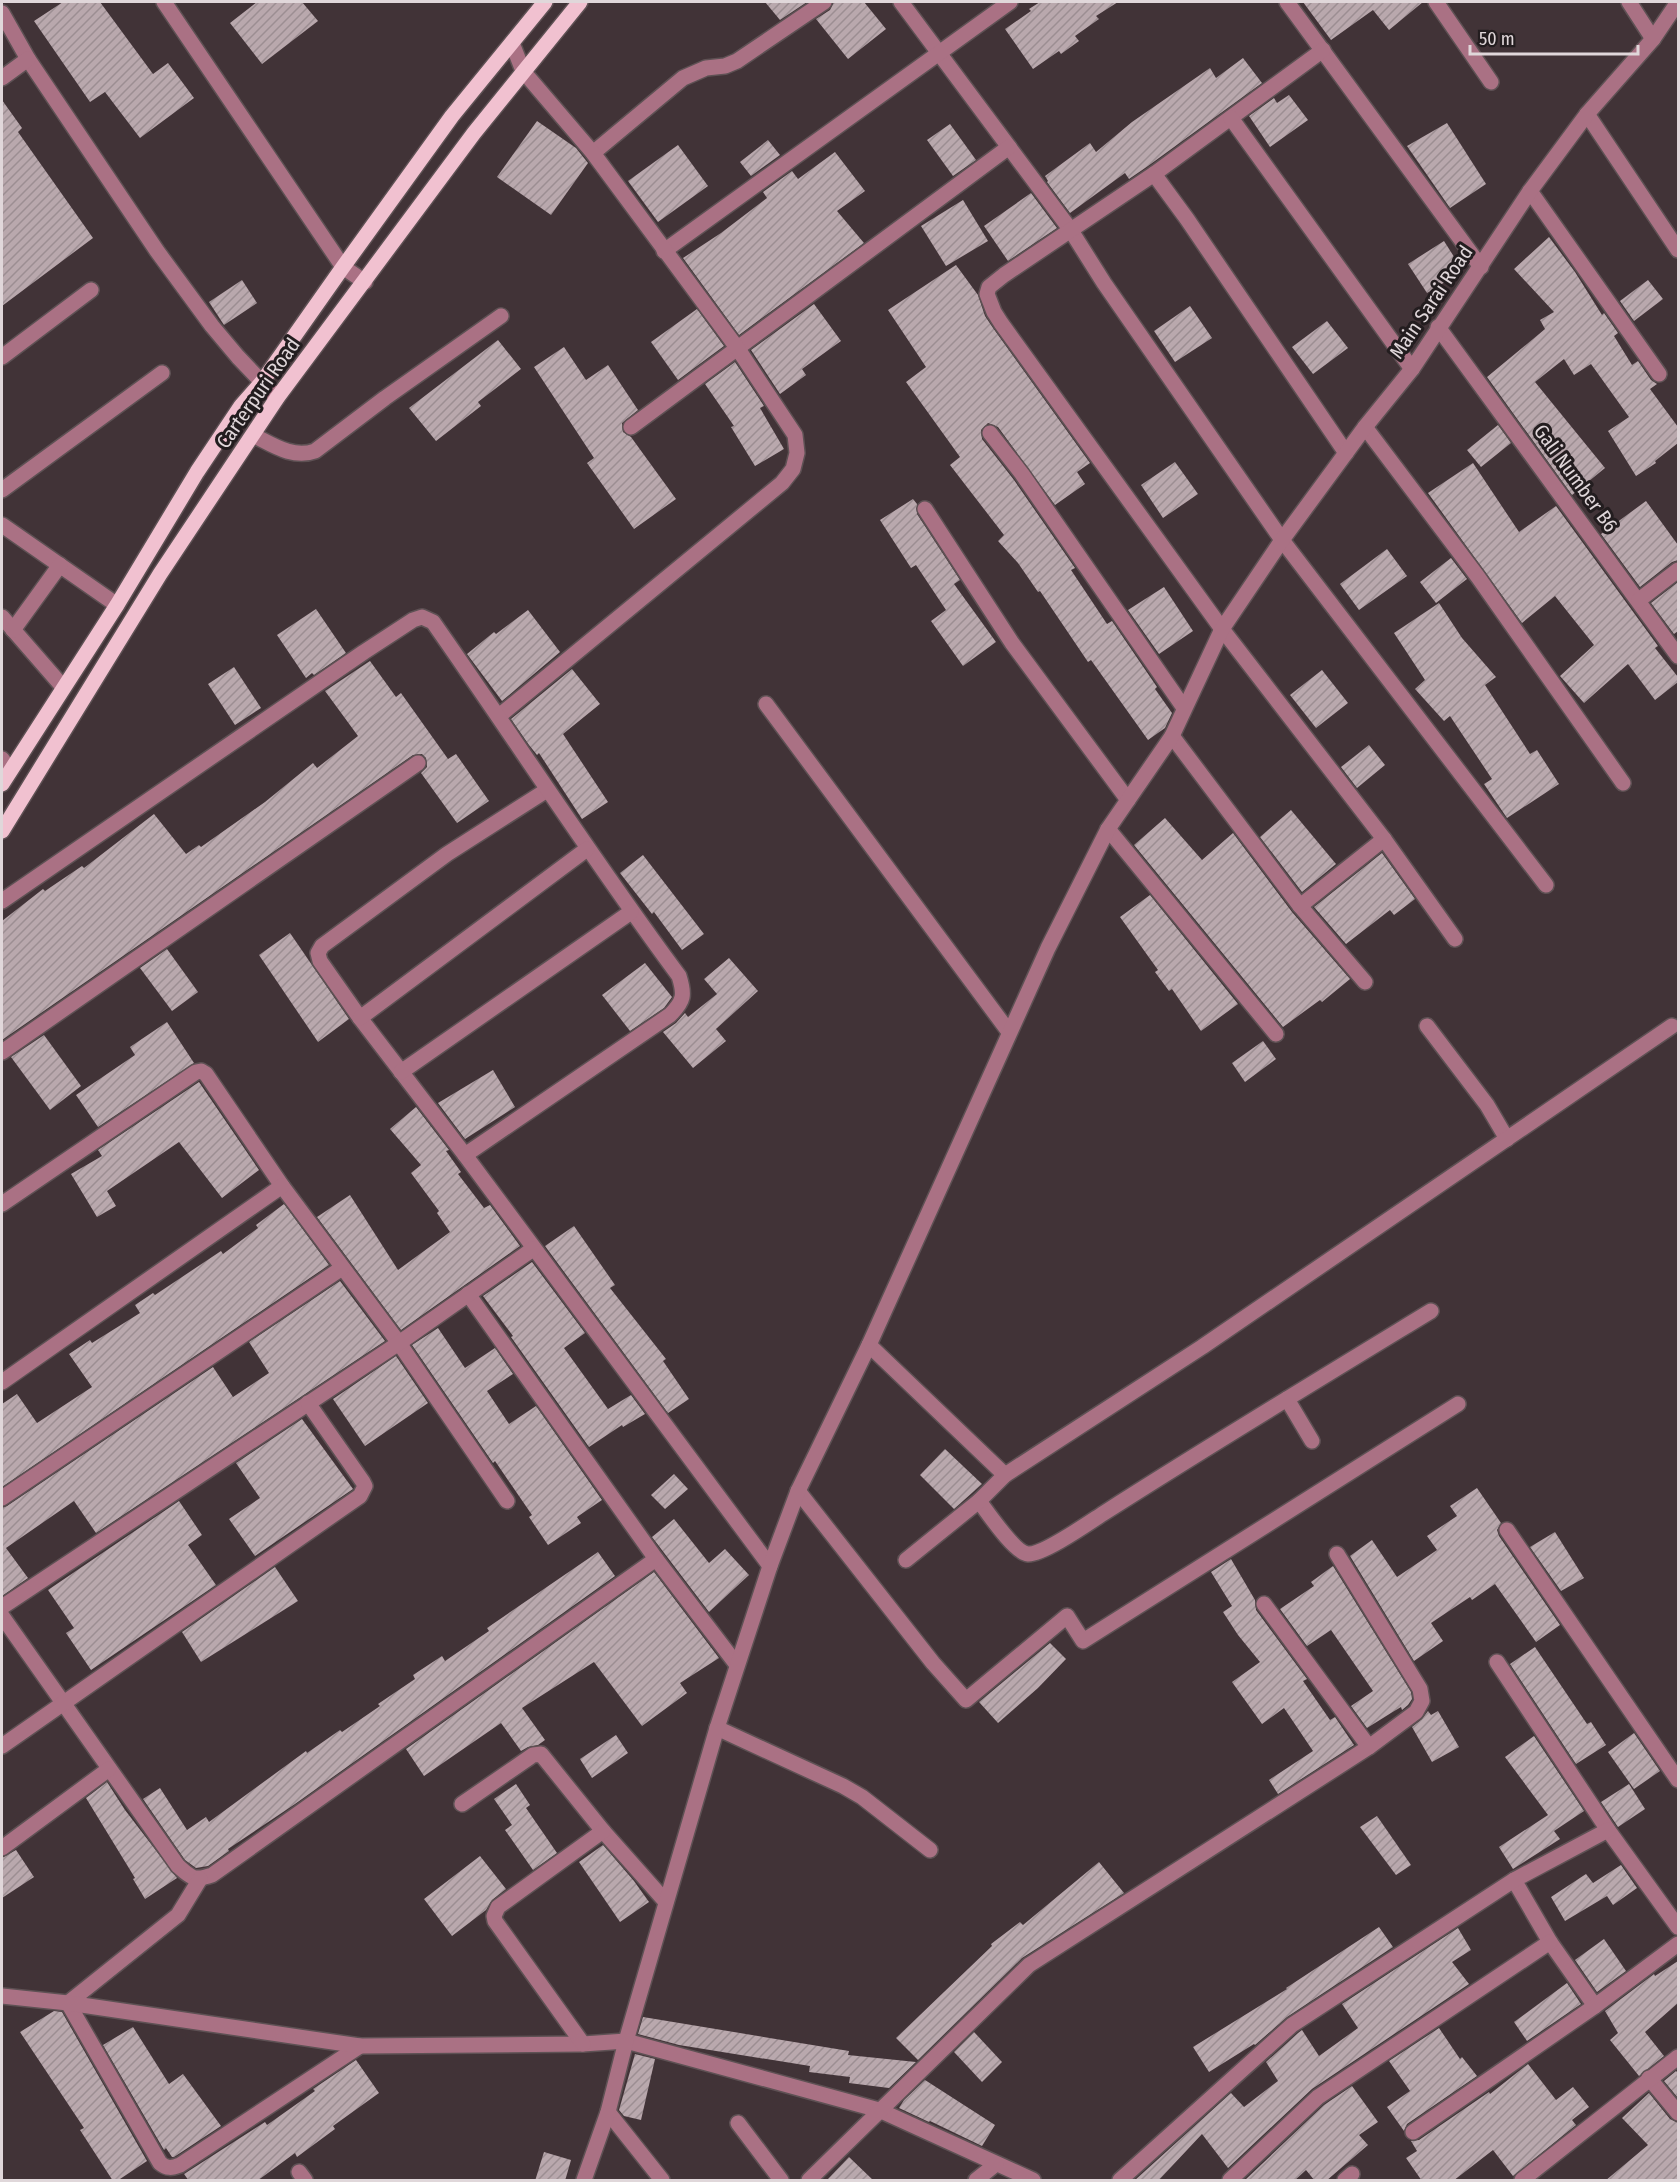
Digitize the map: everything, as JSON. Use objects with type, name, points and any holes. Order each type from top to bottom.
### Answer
[{"type":"main road","name":"Carterpuri Road","points":[[2,784],[6,765],[63,687],[117,604],[197,472],[241,406],[262,382],[452,116],[545,2]]},
{"type":"main road","name":"Carterpuri Road","points":[[2,831],[154,583],[277,398],[474,133],[580,2]]},
{"type":"street","points":[[164,2],[343,267],[364,282]]},
{"type":"street","points":[[593,153],[683,78],[706,68],[725,66],[737,61],[824,2]]},
{"type":"street","points":[[901,2],[1070,229],[1104,283],[1282,540],[1546,885]]},
{"type":"street","points":[[664,251],[1010,2]]},
{"type":"street","points":[[1287,2],[1481,267]]},
{"type":"street","points":[[1436,2],[1491,82]]},
{"type":"street","points":[[1629,2],[1653,39]]},
{"type":"street","name":"Main Sarai Road","points":[[584,2181],[608,2112],[626,2041],[717,1728],[770,1566],[798,1491],[869,1345],[1048,948],[1108,829],[1172,736],[1222,629],[1282,540],[1365,427],[1412,369],[1530,191],[1587,114],[1653,39],[1678,2]]},
{"type":"street","points":[[2,13],[28,59],[157,251],[212,326],[277,398]]},
{"type":"street","points":[[499,716],[783,483],[793,469],[797,453],[795,435],[738,349],[593,153],[523,71],[512,43]]},
{"type":"street","points":[[1323,50],[1154,174],[1004,274],[989,287],[987,294],[1001,323],[1222,629],[1384,839],[1455,939]]},
{"type":"street","points":[[2,78],[28,59]]},
{"type":"street","points":[[1587,114],[1678,250]]},
{"type":"street","points":[[1231,118],[1412,369]]},
{"type":"street","points":[[631,427],[1009,147]]},
{"type":"street","points":[[1154,174],[1346,453]]},
{"type":"street","points":[[1530,191],[1659,374]]},
{"type":"street","points":[[2,357],[92,290]]},
{"type":"street","points":[[253,435],[290,452],[304,455],[315,451],[501,316]]},
{"type":"street","name":"Gali Number B6","points":[[1438,327],[1678,656]]},
{"type":"street","points":[[2,490],[162,373]]},
{"type":"street","points":[[1365,427],[1478,577],[1623,783]]},
{"type":"street","points":[[990,433],[1016,466],[1184,708]]},
{"type":"street","points":[[925,509],[1012,643],[1128,800]]},
{"type":"street","points":[[2,525],[117,604]]},
{"type":"street","points":[[13,630],[60,564]]},
{"type":"street","points":[[1639,600],[1678,570]]},
{"type":"street","points":[[2,901],[364,651],[422,616],[433,622],[499,716],[587,849],[679,976],[683,988],[681,1003],[670,1015],[465,1155]]},
{"type":"street","points":[[2,617],[63,687]]},
{"type":"street","points":[[766,704],[1009,1032]]},
{"type":"street","points":[[1172,736],[1300,906],[1365,982]]},
{"type":"street","points":[[2,1052],[418,762]]},
{"type":"street","points":[[547,790],[447,854],[322,946],[318,953],[320,961],[360,1018],[465,1155],[770,1566]]},
{"type":"street","points":[[1108,829],[1276,1034]]},
{"type":"street","points":[[1300,906],[1384,839]]},
{"type":"street","points":[[360,1018],[587,849]]},
{"type":"street","points":[[401,1072],[631,912]]},
{"type":"street","points":[[1427,1026],[1487,1105],[1507,1139]]},
{"type":"street","points":[[906,1560],[979,1501],[1005,1475],[1212,1340],[1671,1026]]},
{"type":"street","points":[[2,1204],[196,1072],[201,1071],[206,1074],[282,1186],[399,1343],[507,1501]]},
{"type":"street","points":[[2,1382],[282,1186]]},
{"type":"street","points":[[2,1607],[399,1343],[533,1248]]},
{"type":"street","points":[[2,1498],[342,1268]]},
{"type":"street","points":[[468,1294],[656,1559],[737,1665]]},
{"type":"street","points":[[979,1501],[1017,1548],[1026,1554],[1036,1553],[1077,1530],[1251,1419],[1431,1311]]},
{"type":"street","points":[[869,1345],[1005,1475]]},
{"type":"street","points":[[1287,1399],[1312,1441]]},
{"type":"street","points":[[2,1746],[360,1496],[364,1486],[363,1482],[309,1403]]},
{"type":"street","points":[[798,1491],[933,1663],[966,1700],[1067,1616],[1083,1641],[1458,1404]]},
{"type":"street","points":[[1508,1530],[1678,1780]]},
{"type":"street","points":[[809,2181],[1029,1965],[1369,1747],[1416,1712],[1422,1701],[1420,1689],[1337,1554]]},
{"type":"street","points":[[2,1616],[178,1866],[189,1877],[200,1879],[212,1875],[656,1559]]},
{"type":"street","points":[[1264,1604],[1369,1747]]},
{"type":"street","points":[[1497,1662],[1608,1830],[1678,1927]]},
{"type":"street","points":[[717,1728],[843,1786],[862,1797],[930,1850]]},
{"type":"street","points":[[462,1804],[533,1755],[544,1755],[603,1831],[666,1902]]},
{"type":"street","points":[[2,1848],[109,1769]]},
{"type":"street","points":[[1120,2181],[1292,2025],[1514,1880],[1608,1830]]},
{"type":"street","points":[[583,2044],[495,1921],[494,1916],[498,1907],[603,1831]]},
{"type":"street","points":[[68,2003],[178,1915],[200,1879]]},
{"type":"street","points":[[1514,1880],[1550,1942],[1595,2006]]},
{"type":"street","points":[[1230,2181],[1318,2097],[1550,1942]]},
{"type":"street","points":[[1413,2132],[1595,2006],[1678,1944]]},
{"type":"street","points":[[2,1996],[68,2003],[360,2046],[583,2044],[626,2041],[879,2110],[1033,2181]]},
{"type":"street","points":[[68,2003],[160,2163],[165,2167],[172,2168],[360,2046]]},
{"type":"street","points":[[1522,2181],[1678,2057]]},
{"type":"street","points":[[1649,2078],[1678,2113]]},
{"type":"street","points":[[608,2112],[662,2181]]},
{"type":"street","points":[[738,2123],[781,2181]]},
{"type":"street","points":[[976,2181],[996,2164]]},
{"type":"building","points":[[63,2],[100,2],[153,74],[168,63],[194,98],[140,138],[105,92],[90,102],[34,21]]},
{"type":"building","points":[[257,2],[302,2],[318,21],[262,64],[230,23]]},
{"type":"building","points":[[765,2],[807,2],[780,20]]},
{"type":"building","points":[[834,2],[864,2],[886,29],[848,59],[816,19],[830,10]]},
{"type":"building","points":[[1040,2],[1118,2],[1096,16],[1099,19],[1075,36],[1079,41],[1061,54],[1059,51],[1033,69],[1005,29]]},
{"type":"building","points":[[1303,2],[1423,2],[1389,30],[1373,10],[1331,40]]},
{"type":"building","points":[[1243,58],[1262,83],[1129,179],[1125,173],[1070,213],[1045,176],[1090,143],[1096,152],[1132,122],[1210,68],[1216,78]]},
{"type":"building","points":[[1289,95],[1308,120],[1270,147],[1249,116],[1274,98],[1277,103]]},
{"type":"building","points":[[2,100],[22,128],[18,132],[93,238],[2,306]]},
{"type":"building","points":[[537,121],[576,148],[588,163],[551,215],[497,177]]},
{"type":"building","points":[[1447,123],[1486,184],[1450,208],[1407,146]]},
{"type":"building","points":[[950,124],[976,160],[953,176],[927,140]]},
{"type":"building","points":[[768,140],[780,155],[751,176],[740,162]]},
{"type":"building","points":[[678,145],[708,186],[658,222],[628,181]]},
{"type":"building","points":[[835,152],[865,191],[837,211],[864,243],[739,335],[683,258],[767,198],[763,192],[792,171],[798,179]]},
{"type":"building","points":[[1031,193],[1057,228],[1008,261],[984,226]]},
{"type":"building","points":[[963,200],[988,241],[946,266],[921,226]]},
{"type":"building","points":[[1549,237],[1575,272],[1602,315],[1604,313],[1618,333],[1614,336],[1632,365],[1638,361],[1651,380],[1657,384],[1650,389],[1678,427],[1678,443],[1655,461],[1656,463],[1636,476],[1608,431],[1629,417],[1591,364],[1574,375],[1564,359],[1535,382],[1605,468],[1572,495],[1487,377],[1545,329],[1540,320],[1554,312],[1514,269]]},
{"type":"building","points":[[1444,241],[1463,271],[1427,293],[1408,264]]},
{"type":"building","points":[[956,265],[978,295],[985,316],[993,328],[1090,463],[1077,472],[1085,484],[1055,505],[998,427],[988,423],[981,430],[982,439],[1014,480],[1075,568],[1071,570],[1107,624],[1112,621],[1172,713],[1165,728],[1148,740],[1091,660],[1088,662],[1040,591],[1038,592],[1018,563],[998,541],[1004,535],[950,465],[960,457],[906,382],[926,367],[888,310]]},
{"type":"building","points":[[242,280],[257,303],[224,325],[209,302]]},
{"type":"building","points":[[1648,280],[1663,299],[1634,321],[1620,301]]},
{"type":"building","points":[[814,304],[841,341],[802,369],[806,375],[780,394],[751,350]]},
{"type":"building","points":[[1190,306],[1212,338],[1175,362],[1154,331]]},
{"type":"building","points":[[697,309],[724,346],[678,380],[651,342]]},
{"type":"building","points":[[1327,321],[1348,348],[1313,374],[1292,347]]},
{"type":"building","points":[[498,340],[521,369],[478,402],[481,406],[436,441],[409,408]]},
{"type":"building","points":[[564,347],[586,380],[608,365],[638,410],[622,423],[623,432],[631,437],[676,499],[634,529],[587,463],[594,458],[534,367]]},
{"type":"building","points":[[735,362],[764,406],[760,408],[784,449],[755,466],[731,427],[734,426],[705,384]]},
{"type":"building","points":[[1498,425],[1511,443],[1481,467],[1467,450]]},
{"type":"building","points":[[1175,462],[1198,494],[1163,518],[1141,485]]},
{"type":"building","points":[[1473,463],[1519,532],[1556,506],[1658,646],[1655,648],[1678,677],[1678,682],[1655,700],[1628,664],[1584,703],[1560,676],[1594,645],[1555,596],[1522,623],[1428,493]]},
{"type":"building","points":[[913,499],[917,504],[917,514],[960,580],[954,584],[996,642],[963,666],[931,621],[946,610],[916,565],[911,568],[880,520]]},
{"type":"building","points":[[1646,501],[1678,545],[1678,560],[1672,562],[1640,587],[1601,534]]},
{"type":"building","points":[[1387,549],[1407,576],[1359,610],[1340,584]]},
{"type":"building","points":[[1451,558],[1467,579],[1436,603],[1420,582]]},
{"type":"building","points":[[1678,582],[1678,631],[1674,634],[1651,603]]},
{"type":"building","points":[[1164,587],[1193,631],[1159,654],[1128,610]]},
{"type":"building","points":[[1439,603],[1462,638],[1496,677],[1485,685],[1530,754],[1537,750],[1559,784],[1507,818],[1484,784],[1492,779],[1450,716],[1444,721],[1415,689],[1425,680],[1394,633]]},
{"type":"building","points":[[316,609],[346,653],[306,678],[277,635]]},
{"type":"building","points":[[528,610],[560,652],[502,701],[467,654],[494,632],[496,634]]},
{"type":"building","points":[[370,661],[396,697],[401,693],[448,759],[456,754],[489,801],[457,823],[421,773],[427,767],[426,758],[422,754],[413,755],[2,1040],[2,921],[43,889],[45,891],[82,866],[84,868],[154,814],[186,854],[199,845],[201,847],[265,802],[313,763],[317,768],[358,736],[325,691]]},
{"type":"building","points":[[234,667],[261,708],[235,725],[208,684]]},
{"type":"building","points":[[572,669],[600,704],[563,734],[608,802],[582,819],[539,753],[537,755],[511,719]]},
{"type":"building","points":[[1322,670],[1348,703],[1316,728],[1290,695]]},
{"type":"building","points":[[1369,745],[1385,765],[1357,788],[1341,767]]},
{"type":"building","points":[[1291,810],[1336,864],[1302,892],[1260,837]]},
{"type":"building","points":[[1165,818],[1202,860],[1233,833],[1292,912],[1350,979],[1322,1002],[1320,1000],[1283,1027],[1134,845]]},
{"type":"building","points":[[1382,853],[1415,899],[1394,915],[1390,910],[1346,944],[1314,907]]},
{"type":"building","points":[[643,855],[704,934],[682,950],[654,912],[652,914],[620,873]]},
{"type":"building","points":[[1150,895],[1238,1004],[1201,1031],[1172,989],[1169,991],[1155,972],[1158,970],[1120,917]]},
{"type":"building","points":[[290,933],[349,1019],[318,1042],[259,955]]},
{"type":"building","points":[[167,949],[198,992],[172,1011],[140,968]]},
{"type":"building","points":[[729,958],[758,991],[716,1029],[726,1041],[693,1068],[663,1032],[685,1013],[688,1017],[717,994],[704,979]]},
{"type":"building","points":[[645,963],[672,997],[664,1008],[630,1031],[602,995]]},
{"type":"building","points":[[167,1022],[194,1063],[98,1127],[76,1095],[135,1055],[130,1047]]},
{"type":"building","points":[[44,1035],[81,1086],[50,1110],[11,1057]]},
{"type":"building","points":[[1263,1041],[1276,1059],[1245,1082],[1232,1063]]},
{"type":"building","points":[[493,1070],[515,1107],[465,1139],[438,1103]]},
{"type":"building","points":[[199,1082],[259,1170],[222,1198],[179,1142],[107,1191],[116,1206],[97,1217],[71,1174],[102,1156],[98,1150]]},
{"type":"building","points":[[416,1107],[449,1150],[446,1151],[461,1172],[458,1174],[484,1208],[490,1205],[520,1246],[401,1330],[317,1217],[350,1195],[398,1270],[450,1232],[437,1213],[439,1211],[411,1173],[421,1165],[390,1129]]},
{"type":"building","points":[[284,1204],[329,1265],[2,1487],[2,1404],[17,1394],[37,1423],[92,1387],[69,1354],[90,1340],[92,1343],[140,1313],[135,1305],[153,1293],[155,1295],[221,1251],[223,1254],[258,1228],[256,1225]]},
{"type":"building","points":[[574,1226],[615,1285],[610,1288],[666,1359],[663,1361],[689,1399],[668,1413],[545,1246]]},
{"type":"building","points":[[532,1262],[585,1333],[564,1348],[608,1409],[631,1395],[645,1414],[623,1427],[622,1425],[589,1447],[483,1296]]},
{"type":"building","points":[[340,1281],[385,1341],[96,1533],[74,1501],[6,1548],[28,1578],[2,1596],[2,1508],[213,1367],[233,1397],[269,1373],[249,1342]]},
{"type":"building","points":[[438,1328],[465,1368],[495,1348],[513,1374],[487,1391],[509,1424],[536,1406],[602,1500],[577,1517],[581,1523],[548,1545],[529,1517],[532,1515],[495,1461],[493,1463],[412,1345]]},
{"type":"building","points":[[396,1356],[428,1403],[365,1446],[333,1399]]},
{"type":"building","points":[[302,1419],[353,1489],[255,1556],[229,1519],[260,1498],[236,1463]]},
{"type":"building","points":[[945,1449],[982,1484],[954,1509],[920,1475]]},
{"type":"building","points":[[674,1474],[688,1489],[665,1509],[651,1495]]},
{"type":"building","points":[[1477,1488],[1501,1523],[1497,1530],[1499,1536],[1560,1625],[1536,1642],[1495,1584],[1472,1600],[1470,1597],[1431,1623],[1443,1641],[1414,1661],[1350,1556],[1372,1540],[1397,1577],[1437,1550],[1427,1536],[1457,1516],[1450,1506]]},
{"type":"building","points":[[179,1501],[202,1535],[188,1545],[216,1585],[91,1670],[66,1633],[74,1628],[48,1590]]},
{"type":"building","points":[[674,1519],[709,1563],[725,1549],[749,1575],[709,1612],[652,1537]]},
{"type":"building","points":[[1555,1532],[1584,1578],[1561,1591],[1530,1547]]},
{"type":"building","points":[[598,1552],[615,1576],[295,1804],[228,1849],[229,1851],[208,1866],[196,1868],[185,1860],[143,1799],[160,1788],[187,1830],[206,1817],[209,1822],[306,1751],[307,1753],[340,1730],[342,1732],[380,1706],[378,1704],[415,1679],[413,1675],[442,1656],[445,1661],[489,1631],[487,1628]]},
{"type":"building","points":[[1231,1559],[1255,1600],[1256,1610],[1307,1679],[1303,1681],[1330,1720],[1335,1717],[1354,1745],[1278,1794],[1269,1780],[1313,1751],[1284,1708],[1262,1724],[1232,1682],[1260,1662],[1223,1612],[1232,1606],[1211,1572]]},
{"type":"building","points":[[1333,1566],[1411,1692],[1412,1699],[1402,1710],[1401,1707],[1367,1728],[1351,1706],[1373,1691],[1331,1630],[1307,1646],[1280,1609],[1314,1586],[1311,1582]]},
{"type":"building","points":[[275,1567],[298,1601],[201,1662],[182,1632]]},
{"type":"building","points":[[654,1572],[719,1658],[680,1683],[687,1693],[642,1726],[594,1662],[522,1708],[545,1740],[538,1745],[521,1751],[501,1723],[424,1776],[406,1749]]},
{"type":"building","points":[[1050,1643],[1066,1659],[1038,1688],[998,1723],[979,1702]]},
{"type":"building","points":[[1535,1647],[1587,1724],[1591,1722],[1606,1745],[1576,1764],[1510,1664]]},
{"type":"building","points":[[1428,1711],[1431,1715],[1438,1711],[1459,1747],[1432,1762],[1412,1727]]},
{"type":"building","points":[[1634,1733],[1660,1771],[1634,1789],[1608,1752]]},
{"type":"building","points":[[616,1735],[628,1753],[592,1778],[580,1759]]},
{"type":"building","points":[[1534,1736],[1584,1811],[1554,1831],[1560,1839],[1513,1869],[1499,1847],[1548,1815],[1505,1757]]},
{"type":"building","points":[[107,1782],[125,1810],[177,1878],[145,1899],[133,1879],[135,1878],[86,1798]]},
{"type":"building","points":[[516,1784],[530,1805],[526,1808],[557,1853],[533,1870],[505,1830],[512,1825],[494,1799]]},
{"type":"building","points":[[1629,1784],[1645,1809],[1618,1827],[1601,1802]]},
{"type":"building","points":[[1377,1816],[1411,1865],[1396,1875],[1360,1827]]},
{"type":"building","points":[[603,1845],[649,1902],[620,1922],[579,1862]]},
{"type":"building","points":[[16,1850],[34,1877],[2,1898],[2,1858]]},
{"type":"building","points":[[480,1856],[506,1889],[492,1900],[486,1910],[452,1936],[424,1899]]},
{"type":"building","points":[[1099,1862],[1124,1893],[1022,1958],[918,2060],[896,2038],[992,1946],[991,1944],[1020,1922],[1023,1925]]},
{"type":"building","points":[[1621,1865],[1637,1888],[1613,1905],[1607,1896],[1565,1921],[1551,1897],[1586,1874],[1593,1883]]},
{"type":"building","points":[[1379,1927],[1393,1947],[1287,2017],[1255,2045],[1209,2072],[1193,2047],[1287,1989]]},
{"type":"building","points":[[1458,1928],[1471,1950],[1452,1962],[1469,1984],[1312,2089],[1228,2168],[1202,2134],[1158,2181],[1134,2181],[1231,2093],[1244,2107],[1278,2081],[1266,2062],[1302,2030],[1319,2056],[1358,2028],[1342,2004]]},
{"type":"building","points":[[1604,1939],[1626,1971],[1597,1992],[1575,1960]]},
{"type":"building","points":[[1678,1961],[1678,2003],[1645,2032],[1664,2056],[1639,2076],[1610,2040],[1618,2033],[1605,2011],[1654,1974],[1655,1976]]},
{"type":"building","points":[[1567,1983],[1581,2004],[1527,2041],[1514,2022]]},
{"type":"building","points":[[54,2011],[62,2012],[147,2161],[117,2181],[113,2181],[80,2130],[84,2128],[20,2032]]},
{"type":"building","points":[[643,2017],[849,2051],[848,2055],[916,2062],[889,2088],[849,2083],[850,2077],[809,2072],[810,2066],[679,2045],[638,2034]]},
{"type":"building","points":[[133,2027],[169,2084],[183,2074],[221,2126],[174,2157],[166,2148],[164,2150],[103,2045]]},
{"type":"building","points":[[1439,2028],[1460,2059],[1462,2057],[1477,2076],[1407,2124],[1404,2131],[1387,2107],[1410,2091],[1389,2061]]},
{"type":"building","points":[[974,2032],[1002,2062],[982,2082],[954,2052]]},
{"type":"building","points":[[635,2054],[655,2059],[641,2120],[624,2116],[619,2110]]},
{"type":"building","points":[[356,2060],[379,2093],[333,2126],[335,2129],[297,2157],[295,2153],[257,2181],[189,2181],[184,2174],[265,2122],[267,2125],[315,2091],[313,2089]]},
{"type":"building","points":[[1528,2064],[1556,2100],[1573,2087],[1589,2107],[1572,2120],[1576,2125],[1513,2176],[1493,2150],[1453,2181],[1422,2181],[1406,2158],[1417,2151],[1411,2141],[1419,2140],[1489,2092],[1490,2094]]},
{"type":"building","points":[[1676,2071],[1678,2073],[1678,2098],[1664,2081]]},
{"type":"building","points":[[925,2080],[995,2125],[982,2146],[899,2108]]},
{"type":"building","points":[[1352,2086],[1378,2122],[1359,2135],[1368,2145],[1326,2181],[1315,2181],[1306,2170],[1294,2181],[1244,2181],[1324,2105]]},
{"type":"building","points":[[1649,2093],[1670,2119],[1678,2123],[1678,2181],[1605,2181],[1648,2145],[1622,2118]]},
{"type":"building","points":[[544,2152],[571,2160],[565,2181],[535,2181]]},
{"type":"building","points":[[849,2157],[874,2181],[826,2181]]}]
